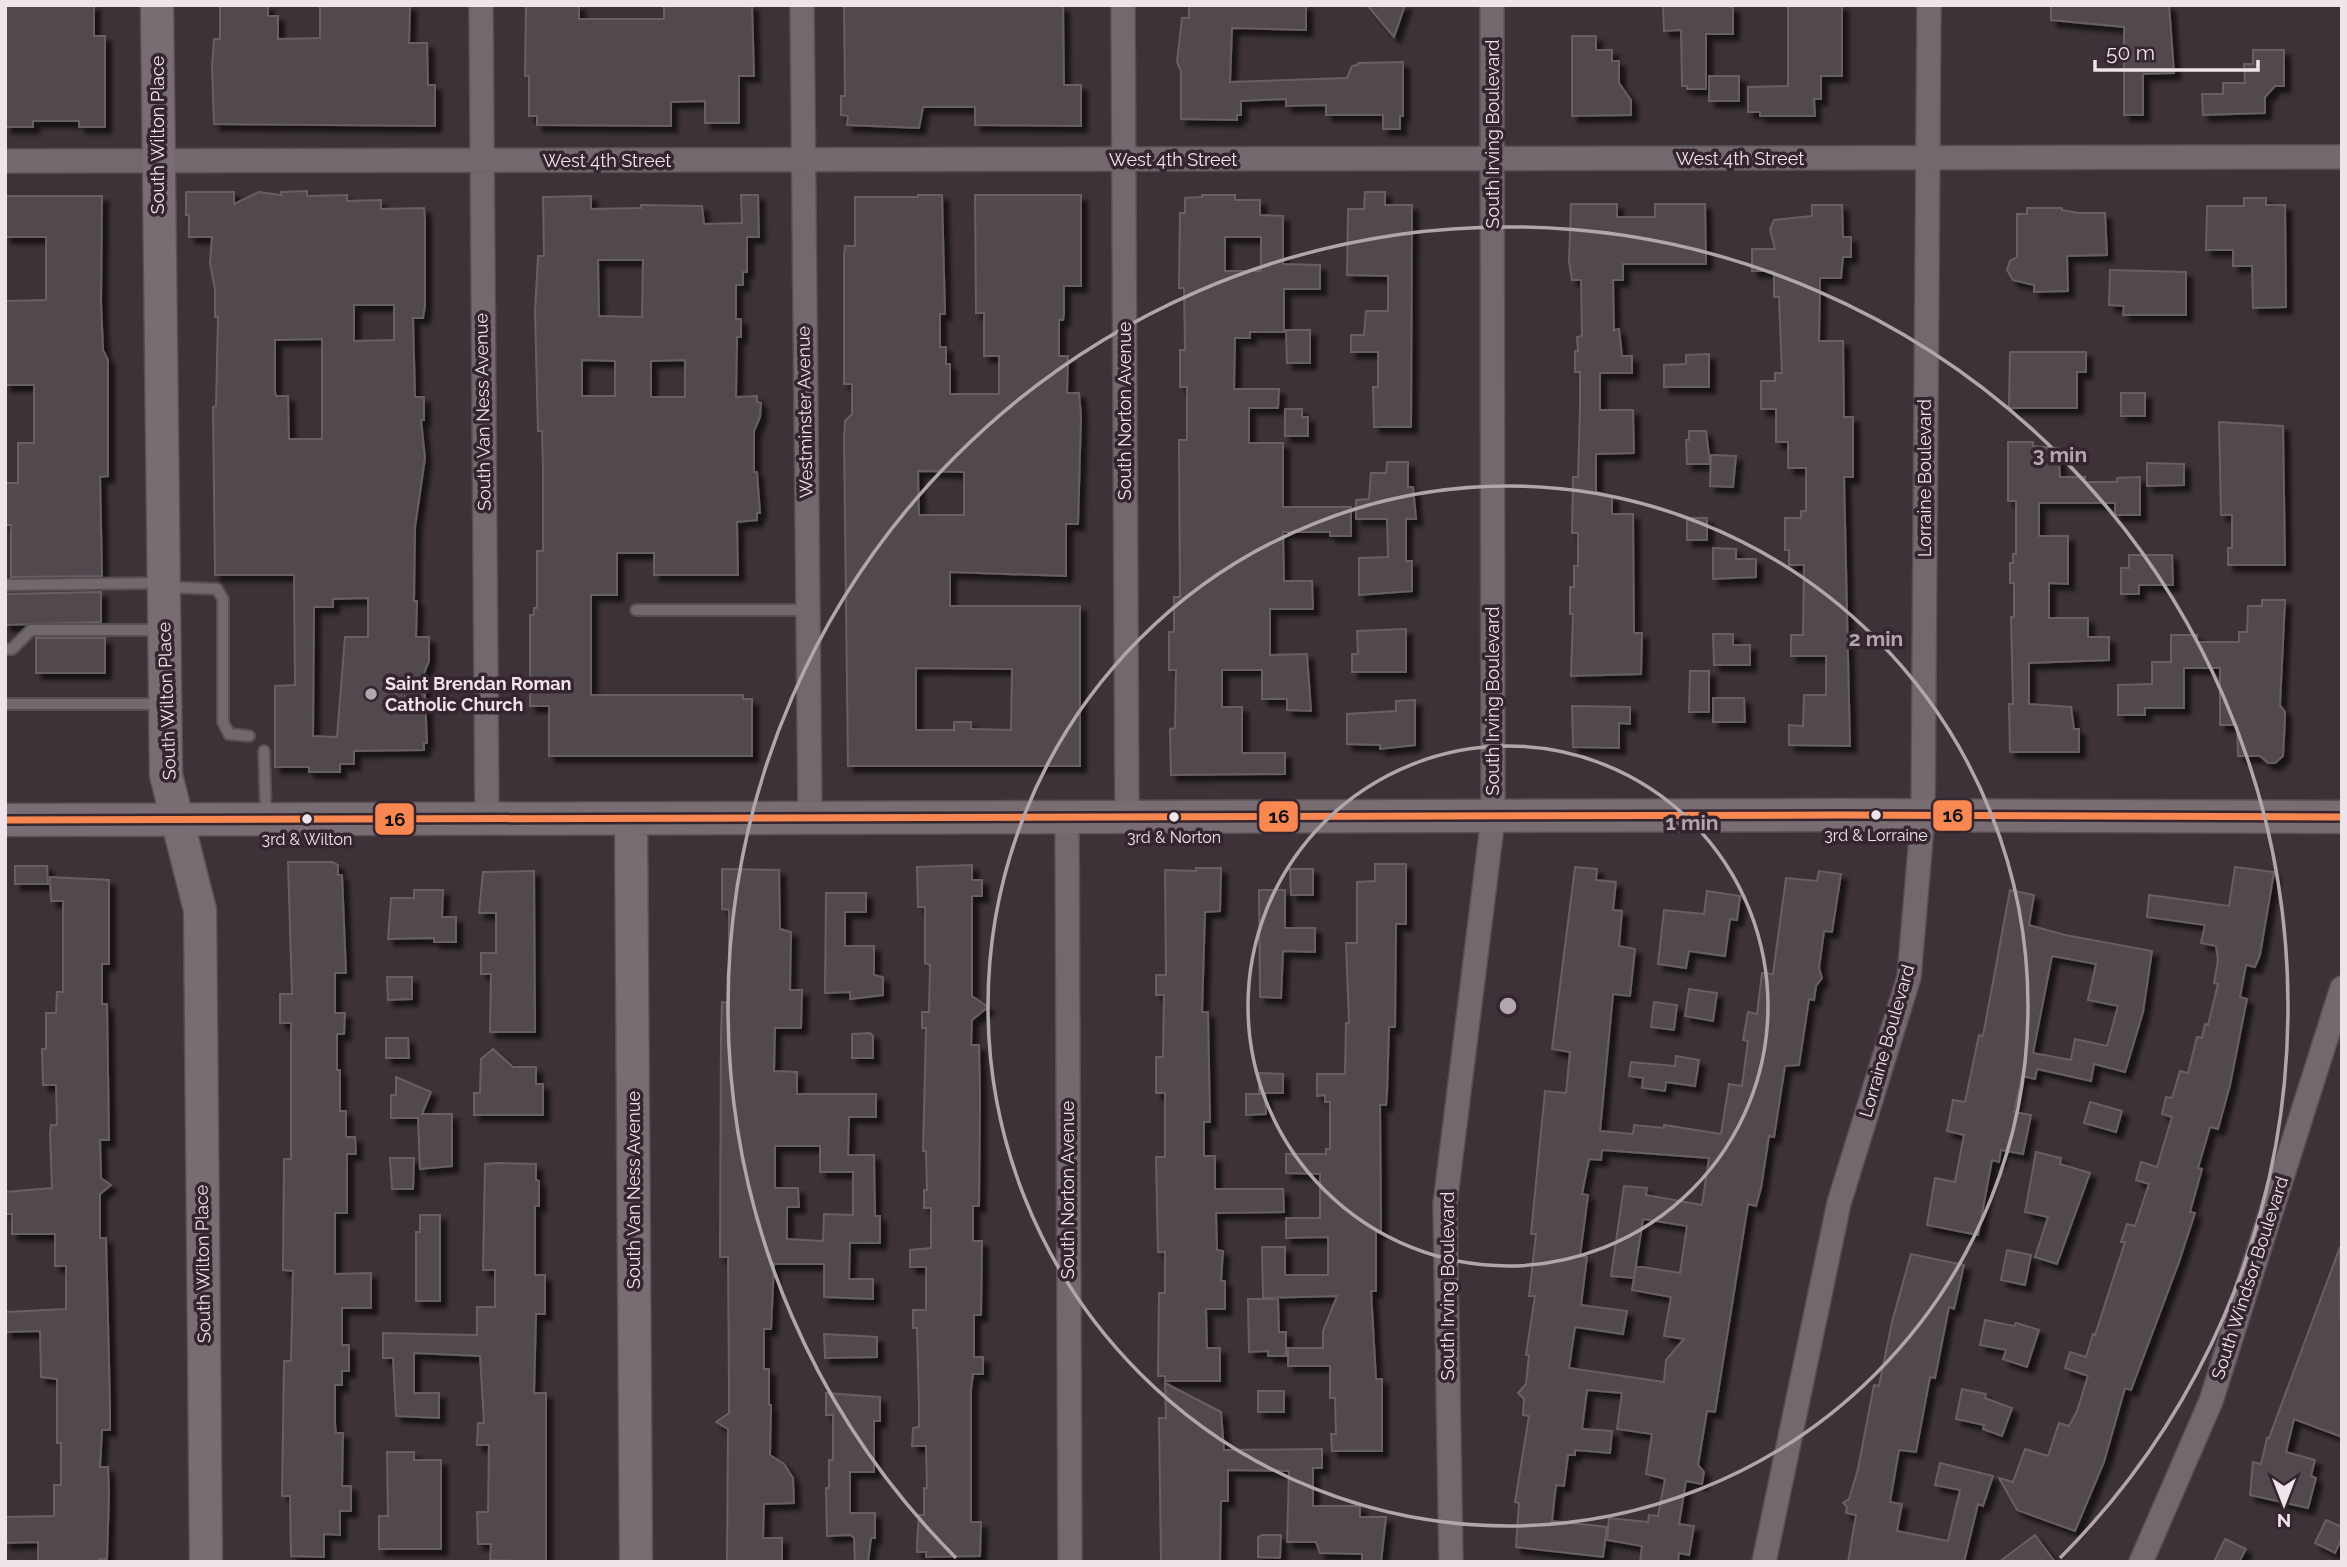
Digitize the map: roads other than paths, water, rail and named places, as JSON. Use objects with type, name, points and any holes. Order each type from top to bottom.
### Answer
[{"type":"main road","name":"South Wilton Place","points":[[157,5],[166,775],[200,910],[206,1562]]},
{"type":"main road","points":[[5,820],[1923,815],[2342,817]]},
{"type":"main road","name":"South Van Ness Avenue","points":[[631,819],[636,1562]]},
{"type":"street","name":"South Van Ness Avenue","points":[[481,5],[487,818]]},
{"type":"street","name":"Westminster Avenue","points":[[802,5],[810,818]]},
{"type":"street","name":"South Norton Avenue","points":[[1124,5],[1127,818]]},
{"type":"street","name":"South Irving Boulevard","points":[[1451,1562],[1444,1204],[1493,818],[1492,5]]},
{"type":"street","name":"Lorraine Boulevard","points":[[1764,1562],[1839,1203],[1909,977],[1923,815],[1929,5]]},
{"type":"street","name":"West 4th Street","points":[[5,160],[481,162],[2342,157]]},
{"type":"street","name":"South Norton Avenue","points":[[1067,818],[1070,1562]]},
{"type":"street","name":"South Windsor Boulevard","points":[[2141,1562],[2211,1401],[2342,988]]},
{"type":"lane","points":[[5,585],[162,585],[217,589],[226,612],[223,722],[229,734],[249,736]]},
{"type":"lane","points":[[636,610],[807,610]]},
{"type":"lane","points":[[5,649],[12,649],[31,630],[163,630]]},
{"type":"lane","points":[[5,704],[165,704]]},
{"type":"lane","points":[[264,751],[266,820]]},
{"type":"place","name":"Saint Brendan Roman Catholic Church","points":[[371,694]]},
{"type":"place","name":"3rd & Lorraine","points":[[1876,815]]},
{"type":"place","name":"3rd & Norton","points":[[1174,817]]},
{"type":"place","name":"3rd & Wilton","points":[[307,819]]}]
